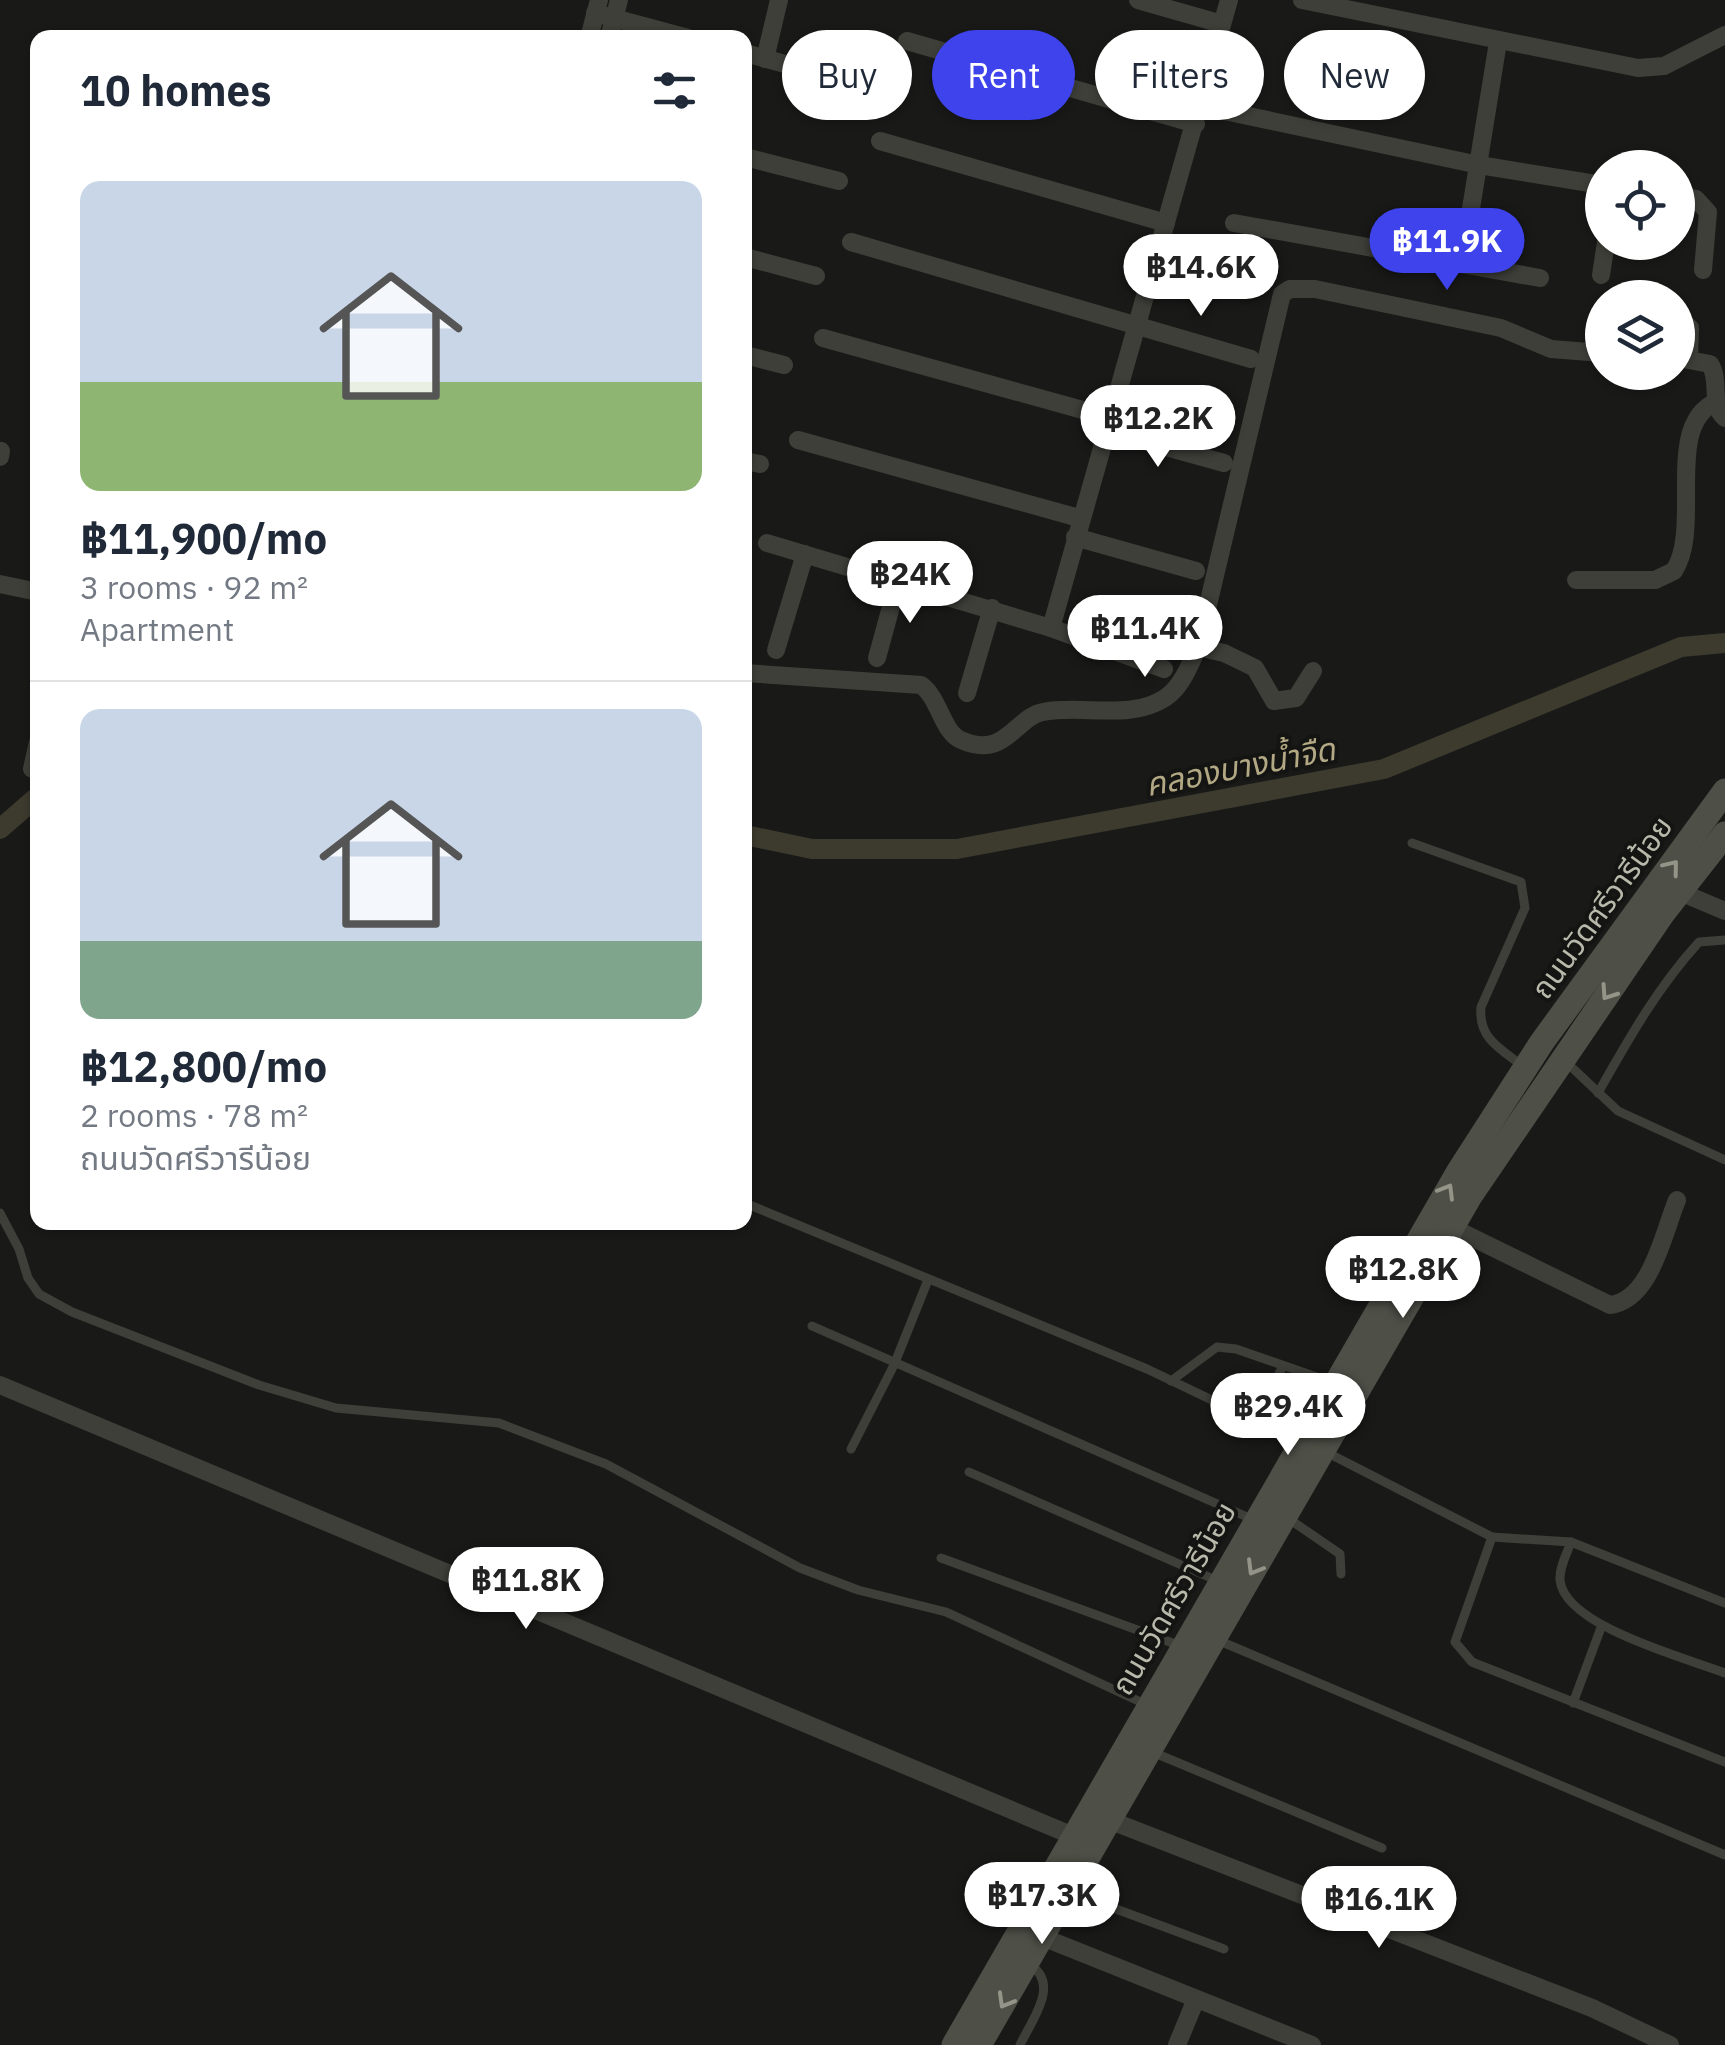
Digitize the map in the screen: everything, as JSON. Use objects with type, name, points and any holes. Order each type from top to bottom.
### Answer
[{"type":"main road","name":"ถนนวัดศรีวารีน้อย","points":[[979,2045],[1064,1898],[1082,1842],[1109,1820],[1285,1516],[1334,1383],[1459,1171],[1526,1068],[1718,801]]},
{"type":"main road","name":"ถนนวัดศรีวารีน้อย","points":[[954,2045],[1082,1842],[1148,1706],[1257,1522],[1313,1447],[1500,1147],[1725,834]]},
{"type":"street","points":[[764,58],[779,0]]},
{"type":"street","points":[[1138,0],[1222,24]]},
{"type":"street","points":[[1220,30],[1229,0]]},
{"type":"street","points":[[1302,0],[1638,68],[1664,66],[1725,36]]},
{"type":"street","points":[[594,30],[607,8],[666,30]]},
{"type":"street","points":[[912,42],[1196,124]]},
{"type":"street","points":[[1462,264],[1498,42]]},
{"type":"street","points":[[752,55],[782,63]]},
{"type":"street","points":[[1050,628],[1197,120]]},
{"type":"street","points":[[1264,120],[1479,166],[1585,183]]},
{"type":"street","points":[[880,141],[1166,223]]},
{"type":"street","points":[[752,159],[839,182]]},
{"type":"street","points":[[1695,199],[1708,212],[1704,270]]},
{"type":"street","points":[[1234,223],[1540,278]]},
{"type":"street","points":[[851,242],[1251,359]]},
{"type":"street","points":[[752,259],[816,276]]},
{"type":"street","points":[[1600,275],[1603,260]]},
{"type":"street","points":[[752,673],[921,685],[960,740],[1001,743],[1044,711],[1136,708],[1166,698],[1184,676],[1198,647],[1282,294],[1290,289],[1315,289],[1500,328],[1552,348],[1585,351]]},
{"type":"street","points":[[823,338],[1224,463]]},
{"type":"street","points":[[752,357],[784,366]]},
{"type":"street","points":[[1576,580],[1654,580],[1674,571],[1682,550],[1690,432],[1702,408],[1720,410],[1714,369],[1704,360],[1695,360]]},
{"type":"street","points":[[798,440],[1077,527],[1196,571]]},
{"type":"street","points":[[767,543],[992,608],[1164,670]]},
{"type":"street","points":[[776,650],[805,554]]},
{"type":"street","points":[[877,658],[898,581]]},
{"type":"street","points":[[0,584],[30,590]]},
{"type":"street","points":[[967,693],[992,608]]},
{"type":"street","points":[[1198,647],[1224,653],[1254,668],[1274,700],[1296,698],[1313,671]]},
{"type":"street","points":[[1680,892],[1725,911]]},
{"type":"street","points":[[1453,1228],[1610,1304],[1626,1303],[1638,1292],[1678,1200]]},
{"type":"street","points":[[0,1384],[1082,1842]]},
{"type":"street","points":[[1109,1820],[1592,2008],[1670,2045]]},
{"type":"street","points":[[1042,1937],[1309,2045]]},
{"type":"street","points":[[1176,2045],[1196,1999]]},
{"type":"lane","points":[[1412,843],[1521,882],[1525,908],[1481,1007],[1479,1023],[1486,1039],[1526,1068]]},
{"type":"lane","points":[[1598,1093],[1645,1010],[1698,942],[1725,940]]},
{"type":"lane","points":[[1563,1059],[1618,1111],[1725,1160]]},
{"type":"lane","points":[[752,1206],[1171,1381],[1492,1537],[1571,1542],[1725,1603]]},
{"type":"lane","points":[[0,1214],[19,1249],[28,1278],[40,1294],[72,1312],[260,1385],[336,1408],[499,1423],[606,1464],[800,1568],[858,1590],[946,1612],[1148,1706]]},
{"type":"lane","points":[[851,1449],[894,1365],[928,1280]]},
{"type":"lane","points":[[812,1326],[1257,1522]]},
{"type":"lane","points":[[1171,1381],[1217,1347],[1236,1349],[1334,1383]]},
{"type":"lane","points":[[1254,1422],[1283,1366]]},
{"type":"lane","points":[[968,1472],[1220,1582]]},
{"type":"lane","points":[[1285,1516],[1340,1554],[1341,1574]]},
{"type":"lane","points":[[1492,1537],[1455,1642],[1472,1662],[1725,1762]]},
{"type":"lane","points":[[1571,1542],[1561,1584],[1568,1602],[1602,1626],[1725,1673]]},
{"type":"lane","points":[[940,1558],[1184,1647]]},
{"type":"lane","points":[[1573,1704],[1602,1626]]},
{"type":"lane","points":[[1212,1638],[1725,1855]]},
{"type":"lane","points":[[1149,1750],[1382,1848]]},
{"type":"lane","points":[[1064,1898],[1108,1906],[1224,1949]]},
{"type":"lane","points":[[1020,2045],[1046,1990],[1038,1970],[1027,1963]]},
{"type":"waterway","name":"คลองบางน้ำจืด","points":[[752,836],[812,849],[957,849],[1384,769],[1681,647],[1725,643]]},
{"type":"waterway","name":"คลองบางน้ำจืด","points":[[0,829],[30,803]]}]
